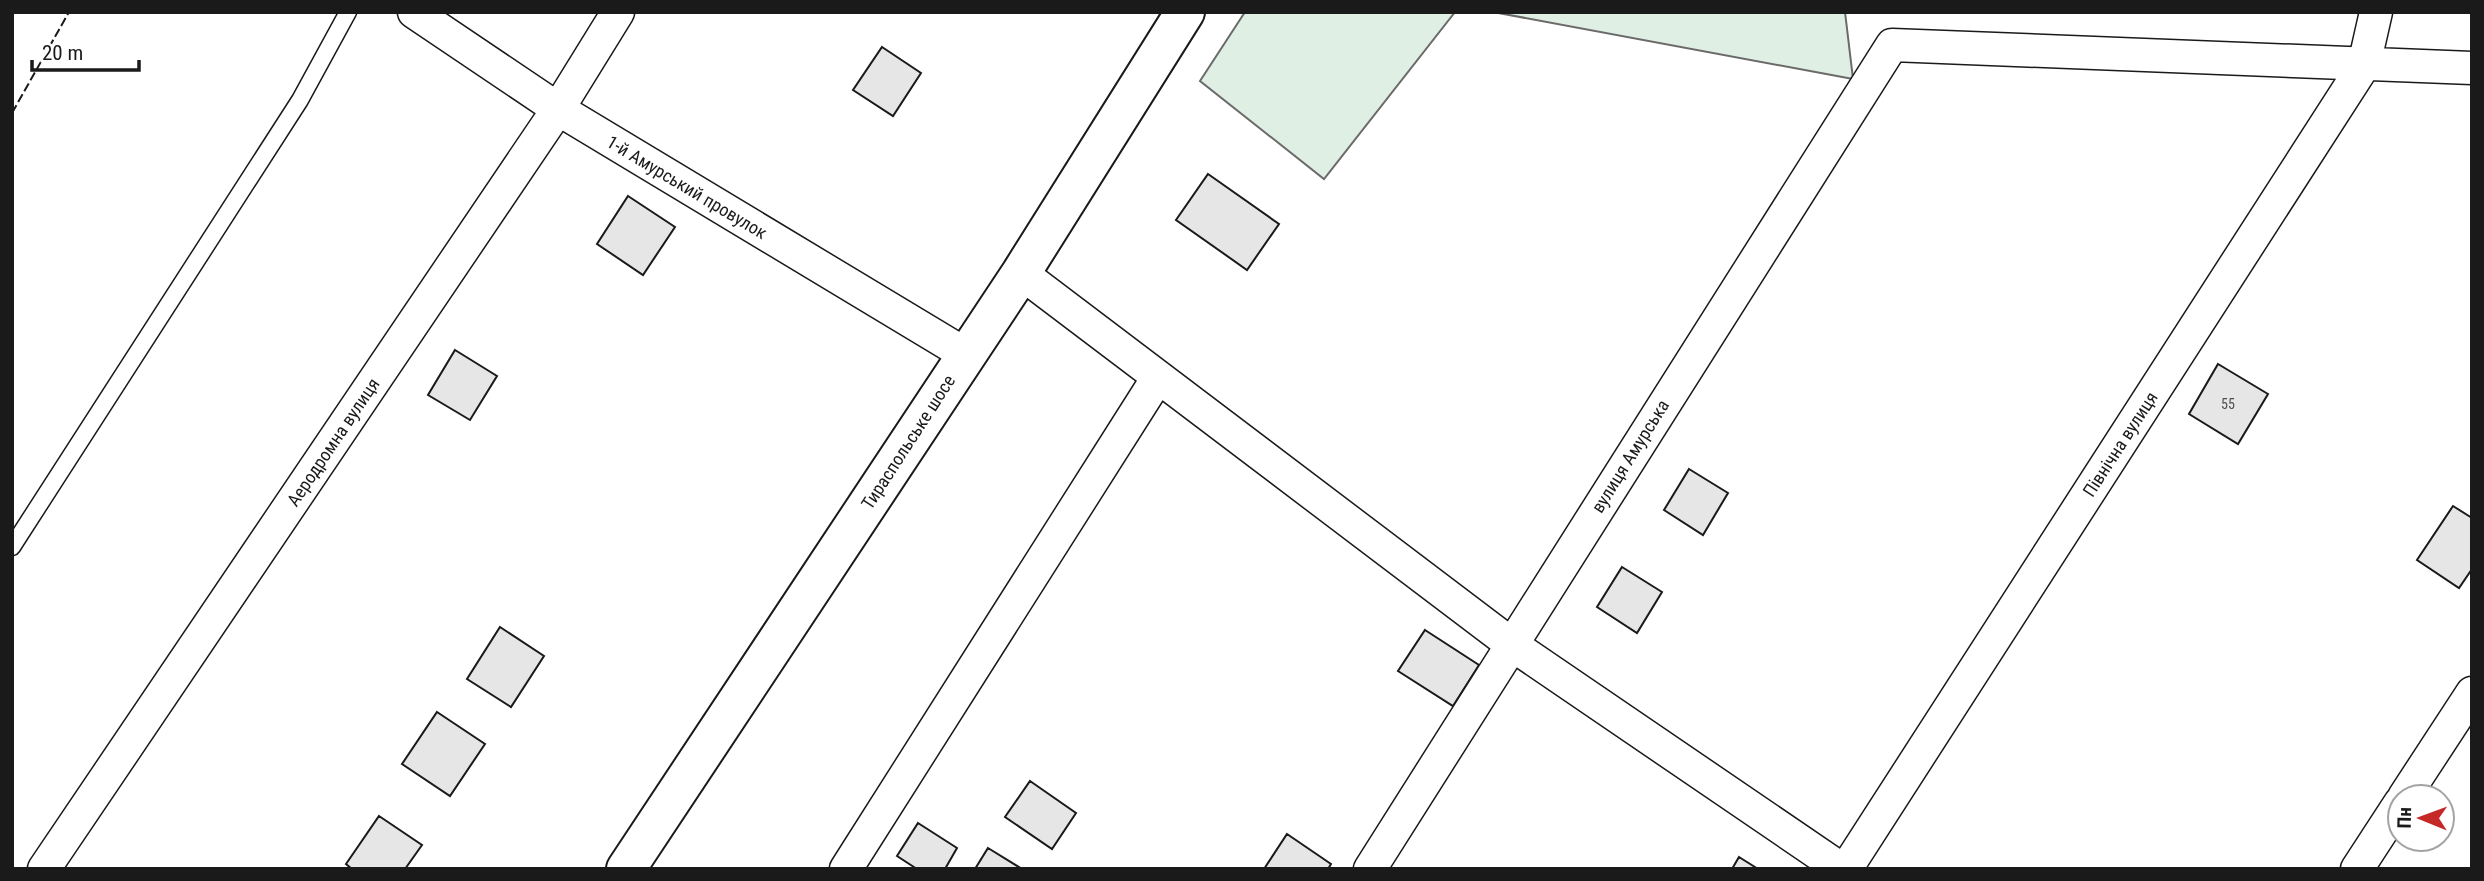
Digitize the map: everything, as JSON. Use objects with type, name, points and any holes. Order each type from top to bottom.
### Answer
[{"type":"main road","name":"Тираспольське шосе","points":[[626,869],[1021,273],[1185,12]]},
{"type":"street","name":"1-й Амурський провулок","points":[[414,12],[558,109],[965,354]]},
{"type":"street","name":"Аеродромна вулиця","points":[[44,869],[558,109],[618,12]]},
{"type":"street","name":"Північна вулиця","points":[[1843,869],[2364,65],[2376,12]]},
{"type":"street","name":"вулиця Амурська","points":[[1370,869],[1892,45],[2364,65]]},
{"type":"street","points":[[2364,65],[2472,68]]},
{"type":"street","points":[[1021,273],[1157,379],[1511,644],[1843,869]]},
{"type":"street","points":[[846,869],[1157,379]]},
{"type":"street","points":[[2413,783],[2472,693]]},
{"type":"street","points":[[2357,869],[2386,824]]},
{"type":"lane","points":[[12,547],[300,100],[348,12]]},
{"type":"green space","points":[[1245,12],[1455,12],[1324,179],[1200,81]]},
{"type":"green space","points":[[1493,12],[1845,12],[1853,79]]},
{"type":"building","points":[[882,47],[921,73],[893,116],[853,90]]},
{"type":"building","points":[[1208,174],[1279,224],[1247,270],[1176,220]]},
{"type":"building","points":[[628,196],[675,227],[643,275],[597,244]]},
{"type":"building","points":[[455,350],[497,376],[470,420],[428,395]]},
{"type":"building","points":[[2218,364],[2268,394],[2238,444],[2189,414]]},
{"type":"building","points":[[1689,469],[1728,493],[1703,535],[1664,510]]},
{"type":"building","points":[[2453,506],[2472,518],[2472,569],[2459,588],[2417,560]]},
{"type":"building","points":[[1622,567],[1662,592],[1637,633],[1597,607]]},
{"type":"building","points":[[500,627],[544,656],[511,707],[467,679]]},
{"type":"building","points":[[1425,630],[1479,665],[1453,706],[1398,671]]},
{"type":"building","points":[[437,712],[485,744],[450,796],[402,764]]},
{"type":"building","points":[[1030,781],[1076,813],[1052,849],[1005,817]]},
{"type":"building","points":[[379,816],[422,845],[405,869],[352,869],[346,864]]},
{"type":"building","points":[[918,823],[957,848],[945,869],[917,869],[897,856]]},
{"type":"building","points":[[1287,834],[1331,864],[1328,869],[1264,869]]},
{"type":"building","points":[[988,848],[1022,869],[975,869]]},
{"type":"building","points":[[1739,857],[1758,869],[1732,869]]},
{"type":"fence","points":[[12,113],[69,12]]}]
